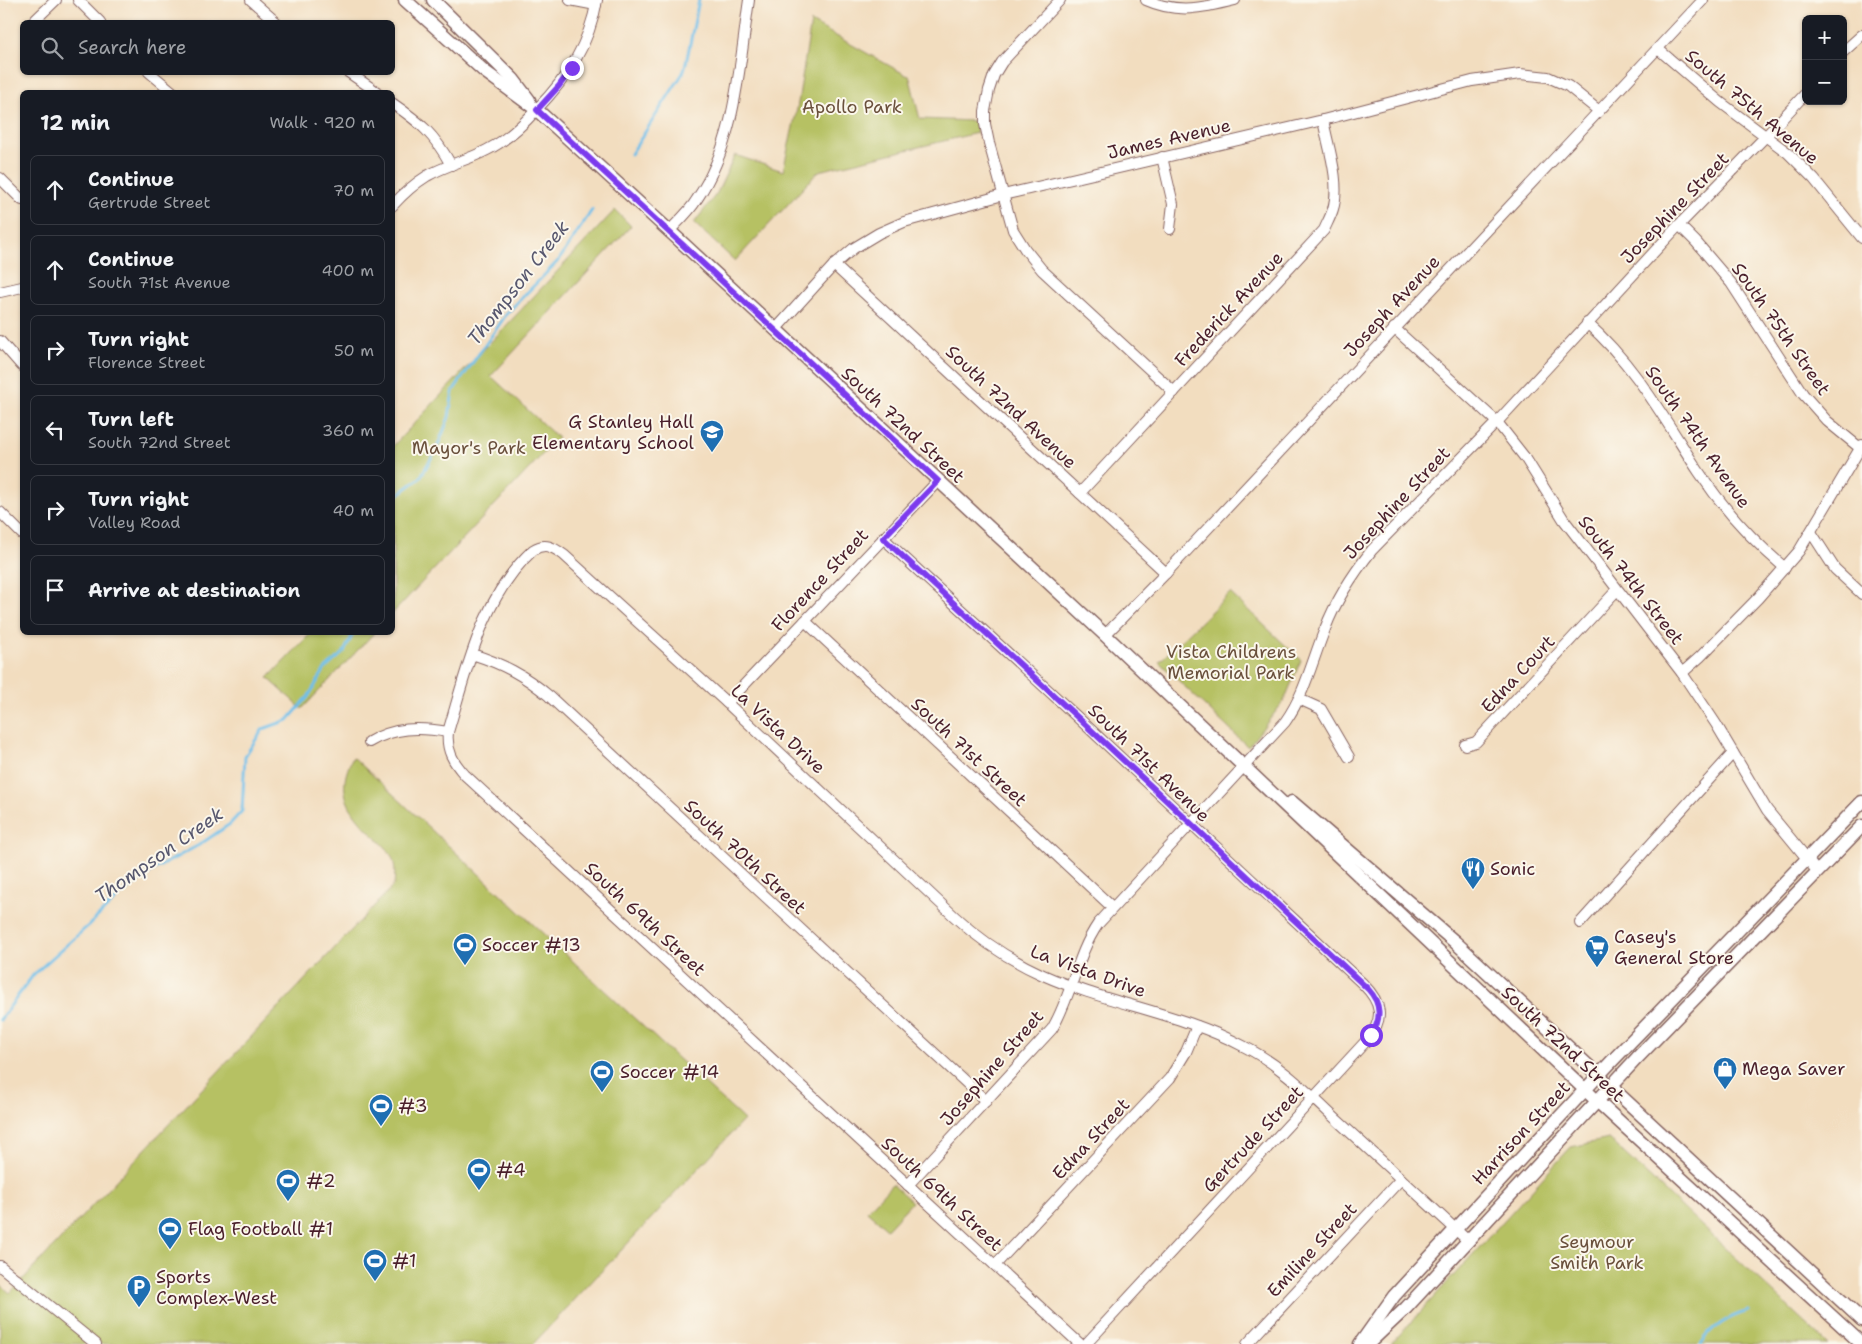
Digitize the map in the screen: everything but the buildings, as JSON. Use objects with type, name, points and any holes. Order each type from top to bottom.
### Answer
[{"type":"main road","name":"South 72nd Street","points":[[405,0],[508,90],[537,110],[669,231],[1245,766],[1597,1101],[1862,1344]]},
{"type":"main road","name":"South 72nd Street","points":[[433,0],[513,79],[537,110]]},
{"type":"main road","name":"South 72nd Street","points":[[1245,766],[1269,782],[1455,942],[1862,1320]]},
{"type":"main road","name":"Harrison Street","points":[[1360,1344],[1394,1296],[1598,1076],[1862,802]]},
{"type":"main road","name":"Harrison Street","points":[[1368,1344],[1406,1308],[1466,1240],[1610,1087],[1862,826]]},
{"type":"street","points":[[35,20],[56,0]]},
{"type":"street","points":[[78,0],[98,20]]},
{"type":"street","points":[[251,0],[274,20]]},
{"type":"street","points":[[395,203],[410,188],[428,175],[498,144],[520,128],[559,86],[572,68],[590,27],[596,3],[570,0]]},
{"type":"street","points":[[669,231],[696,201],[708,182],[720,156],[732,115],[749,0]]},
{"type":"street","points":[[1060,0],[1002,62],[989,90],[985,124],[1002,195],[1013,230],[1042,270],[1174,392]]},
{"type":"street","points":[[1146,0],[1156,5],[1184,10],[1235,0]]},
{"type":"street","name":"Joseph Avenue","points":[[1105,635],[1166,574],[1394,328],[1703,0]]},
{"type":"street","points":[[1847,48],[1862,35]]},
{"type":"street","name":"South 75th Avenue","points":[[1658,49],[1720,102],[1788,153],[1814,179],[1862,238]]},
{"type":"street","name":"James Avenue","points":[[775,330],[834,265],[854,248],[879,233],[904,222],[1002,195],[1323,120],[1472,81],[1520,74],[1548,77],[1568,86],[1600,111]]},
{"type":"street","points":[[151,75],[161,89]]},
{"type":"street","points":[[352,75],[374,90]]},
{"type":"street","name":"Josephine Street","points":[[908,1185],[1052,1029],[1061,1012],[1080,957],[1088,939],[1098,924],[1285,722],[1299,699],[1324,630],[1338,600],[1355,571],[1372,550],[1497,422],[1679,225],[1802,97]]},
{"type":"street","points":[[395,105],[416,119],[431,134],[451,165]]},
{"type":"street","name":"Frederick Avenue","points":[[1080,493],[1324,230],[1334,208],[1335,192],[1333,167],[1323,120]]},
{"type":"street","points":[[1162,157],[1173,204],[1170,229]]},
{"type":"street","points":[[0,178],[20,198]]},
{"type":"street","name":"South 75th Street","points":[[1679,225],[1696,242],[1730,283],[1803,394],[1827,421],[1861,446]]},
{"type":"street","name":"South 72nd Avenue","points":[[834,265],[1166,574]]},
{"type":"street","points":[[0,292],[20,287]]},
{"type":"street","name":"South 74th Avenue","points":[[1588,323],[1607,340],[1637,376],[1667,420],[1699,473],[1732,516],[1759,546],[1785,568]]},
{"type":"street","name":"South 74th Street","points":[[1394,328],[1497,422],[1526,459],[1564,520],[1682,673],[1767,810],[1818,872]]},
{"type":"street","points":[[0,341],[20,364]]},
{"type":"street","points":[[1682,673],[1719,638],[1799,552],[1861,446]]},
{"type":"street","name":"Florence Street","points":[[727,703],[938,481]]},
{"type":"street","points":[[0,512],[20,532]]},
{"type":"street","points":[[1811,532],[1835,569],[1862,594]]},
{"type":"street","name":"South 71st Avenue","points":[[883,538],[1326,951]]},
{"type":"street","name":"South 69th Street","points":[[631,616],[560,552],[550,546],[539,546],[533,550],[519,564],[497,596],[481,626],[448,732],[450,755],[465,774],[1080,1344]]},
{"type":"street","name":"Edna Court","points":[[1465,745],[1476,742],[1617,590]]},
{"type":"street","name":"La Vista Drive","points":[[631,616],[727,703],[968,929],[1020,964],[1071,986],[1197,1026],[1233,1040],[1264,1058],[1313,1098],[1466,1240]]},
{"type":"street","name":"South 71st Street","points":[[805,621],[1112,908]]},
{"type":"street","name":"South 70th Street","points":[[472,654],[506,666],[541,689],[986,1101]]},
{"type":"street","points":[[1299,699],[1321,709],[1349,757]]},
{"type":"street","points":[[369,742],[386,733],[397,730],[422,729],[448,732]]},
{"type":"street","points":[[1580,923],[1733,753]]},
{"type":"street","name":"Gertrude Street","points":[[1086,1344],[1371,1035],[1377,1024],[1379,1013],[1377,1002],[1371,993],[1326,951]]},
{"type":"street","name":"Edna Street","points":[[995,1265],[1170,1078],[1186,1052],[1197,1026]]},
{"type":"street","name":"Emiline Street","points":[[1247,1344],[1402,1179]]},
{"type":"street","points":[[0,1266],[96,1344]]},
{"type":"green space","name":"Apollo Park","points":[[811,22],[909,75],[920,119],[975,121],[977,133],[819,171],[735,261],[694,223],[717,193],[735,155],[783,171],[797,109]]},
{"type":"green space","name":"Mayor's Park","points":[[615,210],[631,226],[491,376],[558,438],[395,611],[395,444]]},
{"type":"green space","name":"Vista Childrens Memorial Park","points":[[1230,593],[1301,660],[1284,701],[1248,747],[1159,662]]},
{"type":"green space","points":[[309,635],[372,635],[302,709],[268,678]]},
{"type":"green space","points":[[353,757],[744,1120],[533,1344],[0,1344],[0,1284],[10,1293],[394,885],[393,858],[364,826],[351,809],[347,800],[345,780]]},
{"type":"green space","name":"Seymour Smith Park","points":[[1609,1139],[1828,1344],[1391,1344],[1571,1147]]},
{"type":"green space","points":[[892,1184],[912,1202],[887,1229],[867,1211]]},
{"type":"waterway","name":"Thompson Creek","points":[[631,154],[683,73],[699,0]]},
{"type":"waterway","name":"Thompson Creek","points":[[395,497],[420,478],[437,448],[449,417],[453,391],[508,312],[559,260],[592,210]]},
{"type":"waterway","name":"Thompson Creek","points":[[0,1020],[34,974],[119,896],[153,870],[199,845],[230,824],[242,811],[245,756],[263,729],[288,720],[308,697],[325,669],[344,652],[352,635]]},
{"type":"waterway","points":[[1701,1344],[1710,1332],[1722,1323],[1749,1311]]},
{"type":"place","name":"G Stanley Hall Elementary School","points":[[712,453]]},
{"type":"place","name":"Sonic","points":[[1473,890]]},
{"type":"place","name":"Soccer #13","points":[[465,966]]},
{"type":"place","name":"Casey's General Store","points":[[1597,968]]},
{"type":"place","name":"Mega Saver","points":[[1725,1090]]},
{"type":"place","name":"Soccer #14","points":[[602,1093]]},
{"type":"place","name":"#3","points":[[381,1127]]},
{"type":"place","name":"#4","points":[[479,1191]]},
{"type":"place","name":"#2","points":[[288,1202]]},
{"type":"place","name":"Flag Football #1","points":[[170,1250]]},
{"type":"place","name":"#1","points":[[375,1282]]},
{"type":"place","name":"Sports Complex-West","points":[[139,1308]]},
{"type":"route","points":[[572,68],[559,86],[537,110],[938,481],[883,538],[1368,989],[1377,1002],[1379,1013],[1377,1024],[1371,1035]]}]
